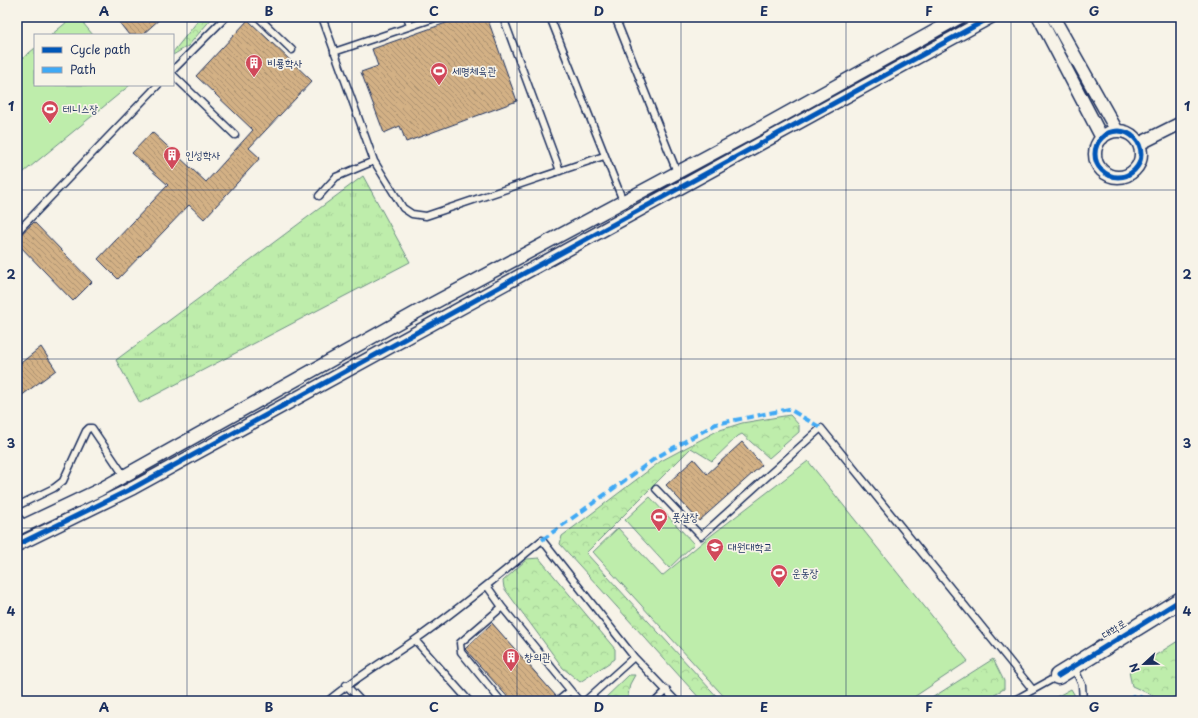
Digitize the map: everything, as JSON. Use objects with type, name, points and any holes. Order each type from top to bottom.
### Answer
[{"type":"street","points":[[32,537],[21,527],[124,477],[369,339],[762,127],[960,17]]},
{"type":"street","points":[[17,545],[133,488],[991,17]]},
{"type":"street","points":[[1039,17],[1102,138]]},
{"type":"street","points":[[1053,17],[1117,131]]},
{"type":"street","points":[[1139,144],[1181,123]]},
{"type":"street","points":[[762,127],[767,140]]},
{"type":"street","points":[[1117,131],[1130,134],[1139,144],[1141,151],[1141,159],[1138,166],[1133,171],[1119,177],[1105,172],[1099,166],[1096,159],[1098,144],[1102,138],[1109,133],[1117,131]]},
{"type":"street","points":[[623,201],[629,215]]},
{"type":"street","points":[[369,339],[376,354]]},
{"type":"street","points":[[124,477],[133,488]]},
{"type":"street","name":"대학로","points":[[1058,676],[1181,600]]},
{"type":"lane","points":[[174,69],[226,17]]},
{"type":"lane","points":[[258,17],[292,50]]},
{"type":"lane","points":[[322,17],[374,161],[403,208],[412,214],[426,216],[604,156]]},
{"type":"lane","points":[[407,17],[410,26]]},
{"type":"lane","points":[[334,52],[438,17]]},
{"type":"lane","points":[[503,17],[560,171]]},
{"type":"lane","points":[[550,17],[623,201]]},
{"type":"lane","points":[[615,17],[677,172]]},
{"type":"lane","points":[[174,76],[235,135]]},
{"type":"lane","points":[[17,232],[157,86]]},
{"type":"lane","points":[[319,196],[336,177],[374,161]]},
{"type":"lane","points":[[17,506],[54,488],[63,481],[86,431],[89,428],[92,428],[124,477]]},
{"type":"lane","points":[[656,490],[700,536],[821,428],[1033,690]]},
{"type":"lane","points":[[17,516],[21,527]]},
{"type":"lane","points":[[328,701],[346,685],[415,640],[487,586],[542,540],[634,658],[667,690],[676,701]]},
{"type":"lane","points":[[487,586],[502,607],[579,701]]},
{"type":"lane","points":[[501,701],[461,652],[460,643],[502,607]]},
{"type":"lane","points":[[415,640],[469,701]]},
{"type":"lane","points":[[585,701],[634,658]]},
{"type":"lane","points":[[1074,666],[1082,685],[1083,701]]},
{"type":"lane","points":[[1013,701],[1058,676]]},
{"type":"lane","points":[[346,685],[361,701]]},
{"type":"lane","points":[[656,701],[667,690]]},
{"type":"lane","points":[[558,701],[570,691]]},
{"type":"green space","points":[[73,17],[78,17],[92,34],[52,34]]},
{"type":"green space","points":[[201,17],[213,17],[188,46],[174,54],[174,51]]},
{"type":"green space","name":"테니스장","points":[[34,49],[34,86],[129,86],[24,172],[17,163],[17,63]]},
{"type":"green space","points":[[363,176],[410,262],[140,403],[116,360]]},
{"type":"green space","points":[[790,415],[799,425],[799,432],[769,458],[742,434],[712,461],[691,448],[586,553],[721,701],[702,701],[560,544],[562,536],[661,461],[717,431],[742,423]]},
{"type":"green space","name":"운동장","points":[[808,461],[968,661],[908,701],[728,701],[593,552],[618,528],[662,576],[704,541]]},
{"type":"green space","name":"풋살장","points":[[650,497],[694,544],[669,568],[625,520]]},
{"type":"green space","points":[[539,558],[615,649],[615,659],[580,682],[563,668],[504,588],[503,581],[527,559]]},
{"type":"green space","points":[[1181,639],[1181,701],[1156,701],[1154,696],[1132,686],[1129,672]]},
{"type":"green space","points":[[993,659],[1004,681],[1004,689],[981,701],[927,701]]},
{"type":"green space","points":[[629,675],[635,675],[630,684],[627,701],[602,701]]},
{"type":"green space","points":[[1071,689],[1074,694],[1075,701],[1049,701]]},
{"type":"building","points":[[115,17],[162,17],[143,34],[128,34]]},
{"type":"building","name":"세명체육관","points":[[463,17],[487,17],[517,101],[406,142],[400,126],[384,133],[361,72],[378,66],[372,49]]},
{"type":"building","points":[[248,20],[312,81],[249,148],[260,158],[204,219],[189,205],[118,279],[98,259],[168,185],[132,153],[152,132],[206,182],[253,130],[196,76]]},
{"type":"building","points":[[34,222],[92,282],[73,301],[17,243],[17,238]]},
{"type":"building","points":[[41,347],[56,370],[17,399],[17,366]]},
{"type":"building","points":[[742,442],[762,465],[699,521],[666,485],[694,459],[707,474]]},
{"type":"building","name":"창의관","points":[[492,623],[556,696],[551,701],[511,701],[465,649]]},
{"type":"marked path","points":[[542,540],[657,457],[716,424],[789,409],[821,428]]},
{"type":"marked path","points":[[1130,701],[1133,696],[1140,697],[1146,701]]},
{"type":"cycle path","points":[[17,545],[133,488],[991,17]]},
{"type":"cycle path","points":[[1118,131],[1131,135],[1137,141],[1141,154],[1137,167],[1131,173],[1118,177],[1105,173],[1099,167],[1095,154],[1099,141],[1105,135],[1118,131]]},
{"type":"cycle path","points":[[1058,676],[1181,600]]},
{"type":"place","name":"비룡학사","points":[[254,78]]},
{"type":"place","name":"세명체육관","points":[[439,86]]},
{"type":"place","name":"테니스장","points":[[50,124]]},
{"type":"place","name":"인성학사","points":[[172,170]]},
{"type":"place","name":"풋살장","points":[[659,532]]},
{"type":"place","name":"대원대학교","points":[[715,562]]},
{"type":"place","name":"운동장","points":[[779,588]]},
{"type":"place","name":"창의관","points":[[511,672]]}]
